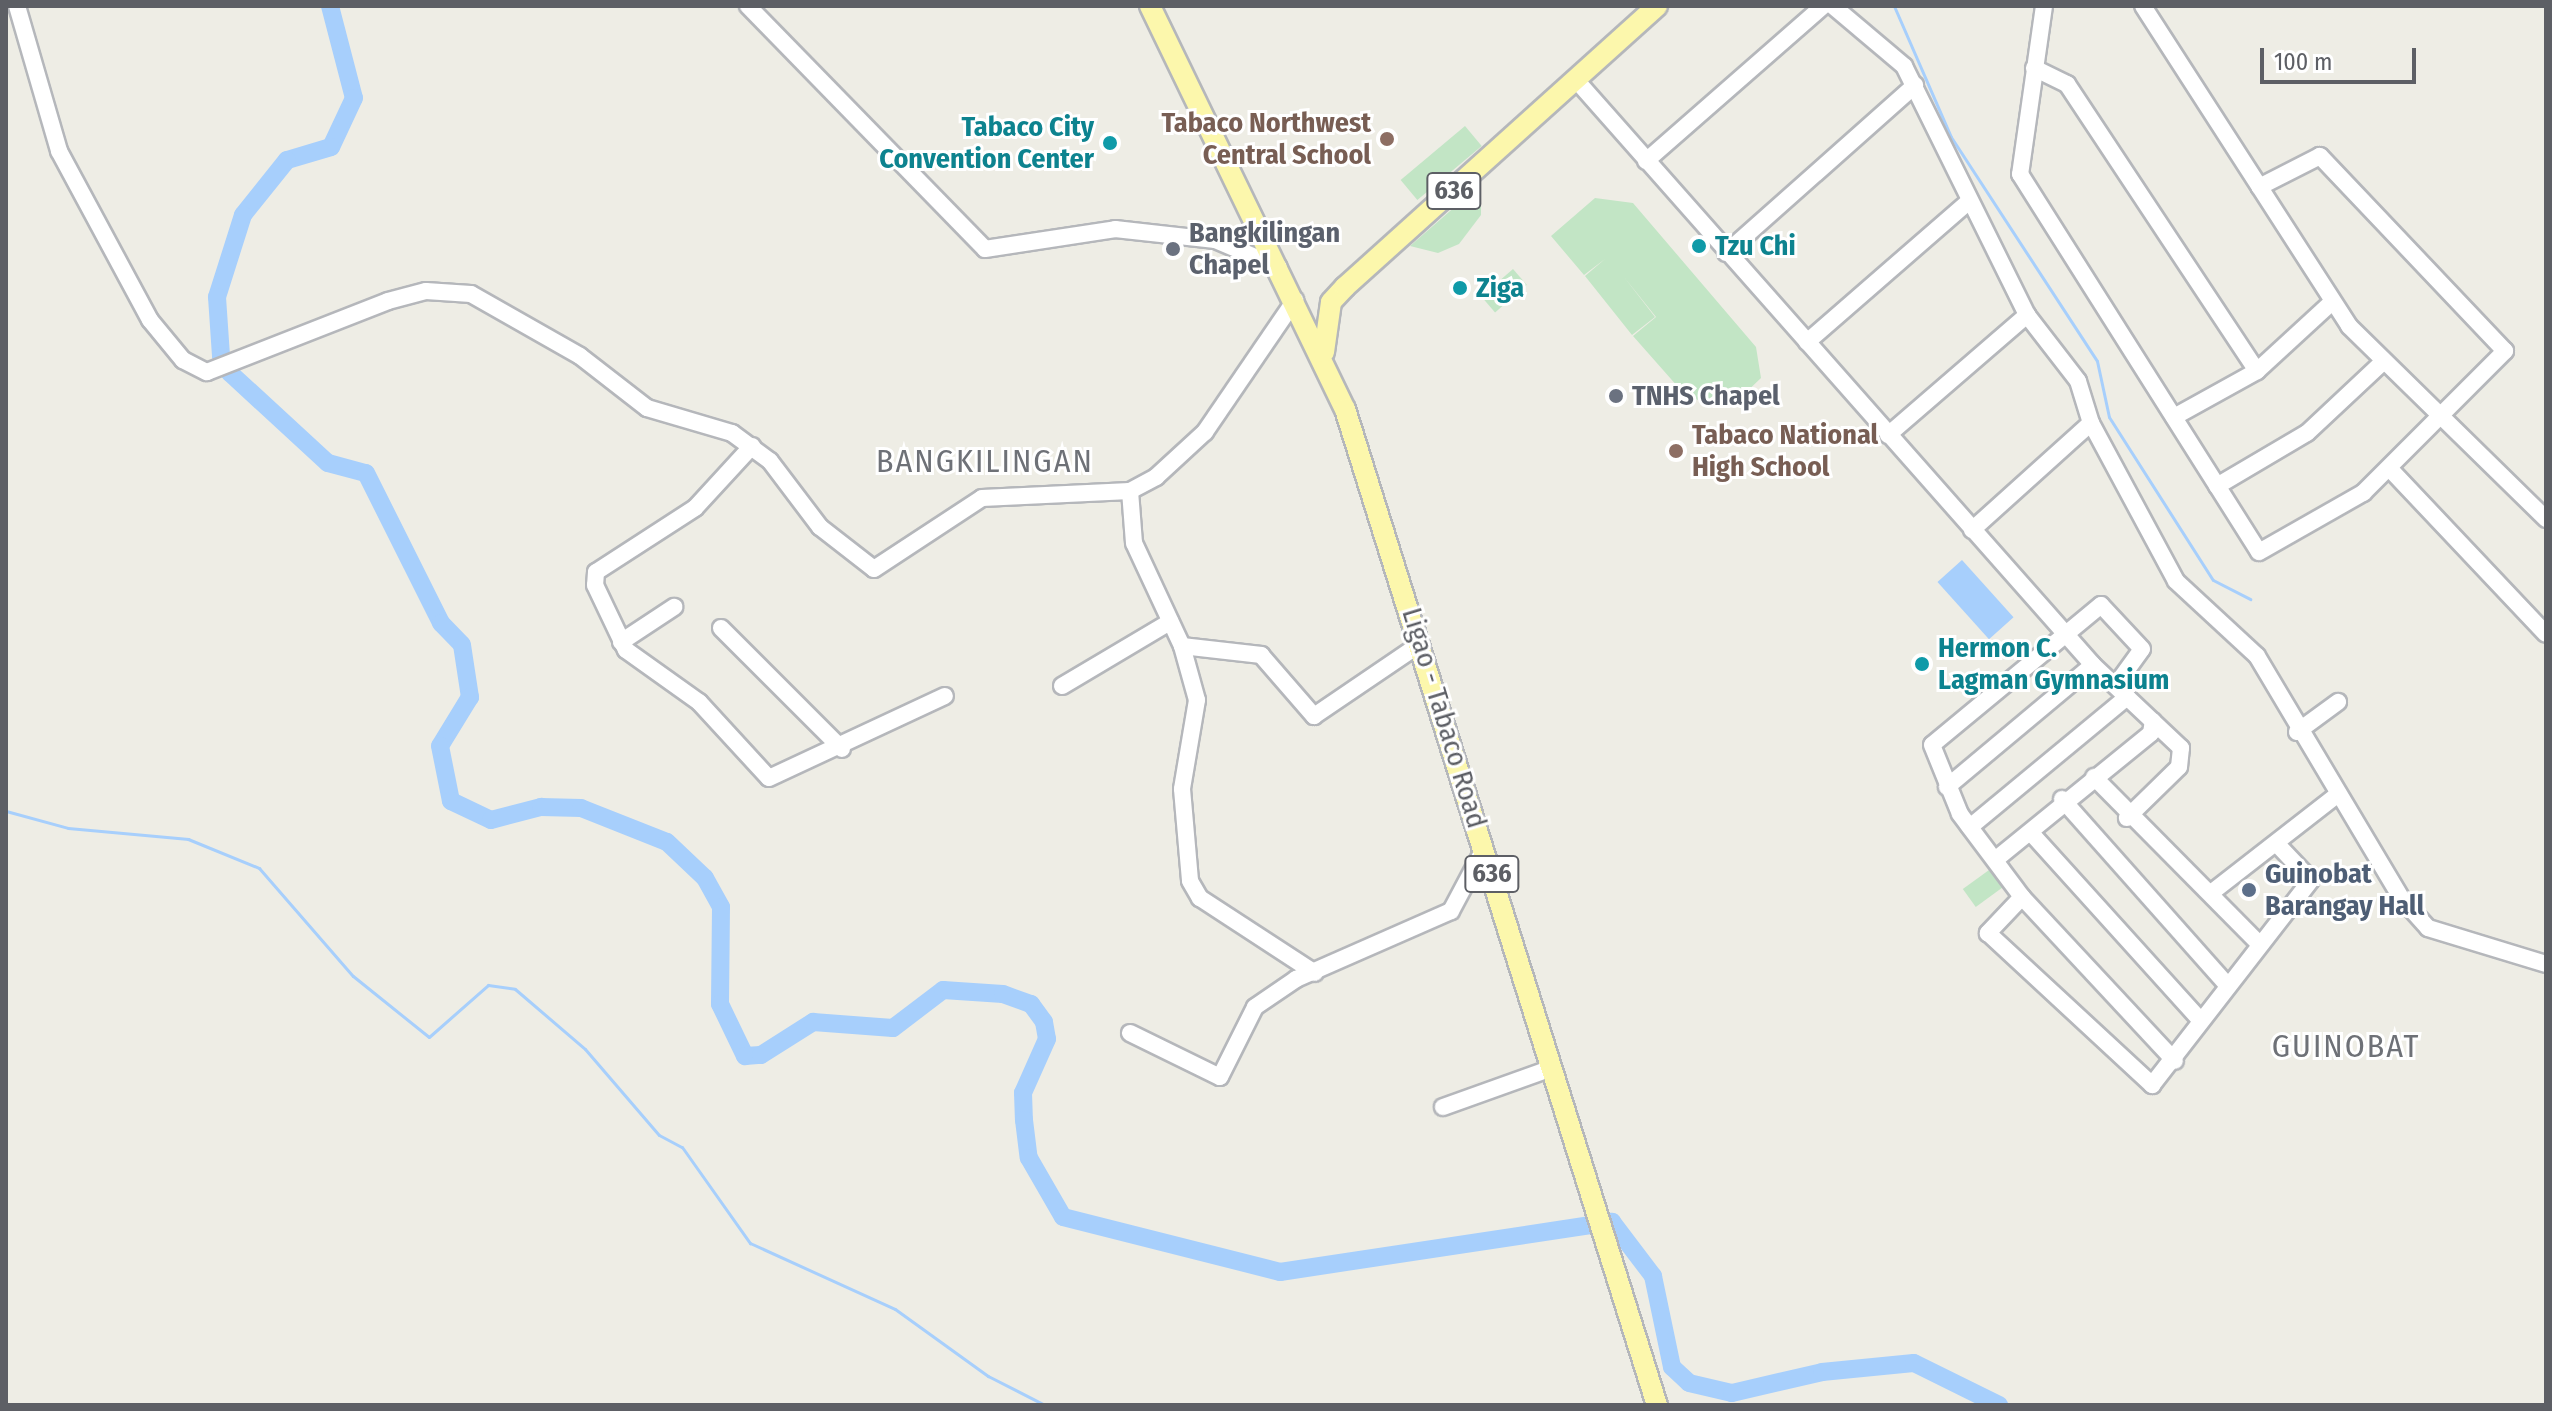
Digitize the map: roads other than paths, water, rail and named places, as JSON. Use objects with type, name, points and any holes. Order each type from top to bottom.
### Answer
[{"type":"main road","name":"636","points":[[1150,6],[1295,300]]},
{"type":"main road","name":"636","points":[[1331,302],[1657,6]]},
{"type":"main road","points":[[1295,300],[1331,302]]},
{"type":"main road","name":"Ligao - Tabaco Road","points":[[1295,300],[1324,354],[1386,531],[1605,1247],[1657,1405]]},
{"type":"main road","name":"Ligao - Tabaco Road","points":[[1324,354],[1331,302]]},
{"type":"street","points":[[17,6],[59,151],[150,320],[183,360],[207,372],[243,363],[388,301],[426,291],[471,294],[580,356],[647,408],[732,433],[752,446],[820,527],[874,569],[982,498],[1130,491],[1182,459],[1295,300]]},
{"type":"street","points":[[748,6],[985,249],[1115,229],[1215,240],[1280,267]]},
{"type":"street","points":[[1646,161],[1823,6]]},
{"type":"street","points":[[1833,6],[1884,44],[1915,85],[2027,315],[2078,381],[2091,423],[2176,581],[2257,656],[2297,732],[2428,928],[2546,964]]},
{"type":"street","points":[[2044,6],[2020,174],[2259,552],[2363,493],[2505,351],[2504,343],[2320,156],[2259,187]]},
{"type":"street","points":[[2143,6],[2331,303],[2383,362],[2546,519]]},
{"type":"street","points":[[2034,68],[2067,84],[2257,371]]},
{"type":"street","points":[[1577,81],[2093,665],[2153,721],[2184,758],[2127,818]]},
{"type":"street","points":[[1726,253],[1915,85]]},
{"type":"street","points":[[1807,342],[1969,201]]},
{"type":"street","points":[[2174,417],[2257,371],[2331,303]]},
{"type":"street","points":[[1888,435],[2027,315]]},
{"type":"street","points":[[2217,486],[2307,433],[2383,362]]},
{"type":"street","points":[[1972,530],[2091,423]]},
{"type":"street","points":[[752,446],[695,508],[596,572],[621,642],[699,702],[769,778],[842,749],[945,696]]},
{"type":"street","points":[[2389,468],[2546,634]]},
{"type":"street","points":[[1130,491],[1134,543],[1182,646],[1197,700],[1182,789],[1190,881],[1200,898],[1315,973]]},
{"type":"street","points":[[1970,827],[2121,691],[2142,649],[2115,614],[2101,605],[1932,745],[1947,787],[1970,827],[2022,897],[2175,1061]]},
{"type":"street","points":[[621,642],[674,607]]},
{"type":"street","points":[[1062,686],[1170,622]]},
{"type":"street","points":[[721,628],[842,749]]},
{"type":"street","points":[[1182,646],[1261,655],[1314,716],[1420,644]]},
{"type":"street","points":[[1947,787],[2093,665]]},
{"type":"street","points":[[2297,732],[2338,702]]},
{"type":"street","points":[[1995,860],[2032,834],[2062,799],[2151,733],[2153,721]]},
{"type":"street","points":[[2094,777],[2127,818],[2211,893],[2260,945]]},
{"type":"street","points":[[2211,893],[2337,795]]},
{"type":"street","points":[[2062,799],[2227,985]]},
{"type":"street","points":[[2032,834],[2200,1020]]},
{"type":"street","points":[[2022,897],[1988,933],[2144,1084],[2159,1084],[2200,1020],[2311,880],[2276,843]]},
{"type":"street","points":[[1130,1033],[1220,1077],[1255,1007],[1315,973],[1451,911],[1484,849]]},
{"type":"street","points":[[1443,1107],[1552,1068]]},
{"type":"water","points":[[1962,560],[2014,617],[1989,639],[1937,582]]},
{"type":"waterway","points":[[330,6],[354,98],[331,147],[287,160],[243,215],[217,297],[221,356],[230,373],[328,463],[366,473],[441,623],[462,645],[470,697],[440,746],[451,801],[491,820],[541,807],[581,808],[667,842],[705,878],[721,907],[720,1004],[745,1056],[761,1055],[813,1022],[893,1028],[943,990],[1003,994],[1031,1004],[1044,1022],[1047,1039],[1023,1093],[1024,1120],[1029,1158],[1063,1217],[1280,1272],[1612,1222],[1653,1276],[1672,1367],[1689,1383],[1732,1393],[1822,1372],[1914,1363],[1999,1405]]},
{"type":"waterway","points":[[1894,6],[1951,137],[2097,361],[2109,417],[2213,580],[2250,599]]},
{"type":"waterway","points":[[6,811],[68,828],[188,839],[259,868],[353,976],[429,1037],[488,985],[515,989],[585,1049],[659,1135],[682,1147],[750,1243],[895,1309],[988,1376],[1045,1405]]},
{"type":"place","name":"Tabaco Northwest Central School","points":[[1387,139]]},
{"type":"place","name":"Tabaco City Convention Center","points":[[1110,143]]},
{"type":"place","name":"Tzu Chi","points":[[1699,246]]},
{"type":"place","name":"Bangkilingan Chapel","points":[[1173,249]]},
{"type":"place","name":"Ziga","points":[[1460,288]]},
{"type":"place","name":"TNHS Chapel","points":[[1616,396]]},
{"type":"place","name":"Tabaco National High School","points":[[1676,451]]},
{"type":"place","name":"Hermon C. Lagman Gymnasium","points":[[1922,664]]},
{"type":"place","name":"Guinobat Barangay Hall","points":[[2249,890]]},
{"type":"district","name":"BANGKILINGAN","points":[[985,461]]},
{"type":"district","name":"GUINOBAT","points":[[2346,1046]]}]
